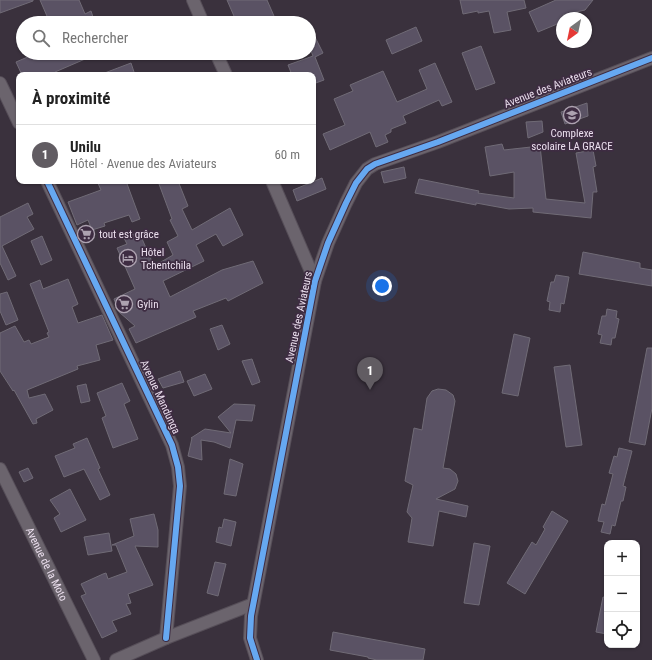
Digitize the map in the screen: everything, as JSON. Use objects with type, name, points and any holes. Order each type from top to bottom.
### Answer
[{"type":"street","points":[[193,0],[200,16]]},
{"type":"street","name":"Avenue des Aviateurs","points":[[257,660],[250,638],[253,604],[315,281],[328,243],[356,183],[367,169],[375,164],[445,139],[652,58]]},
{"type":"street","points":[[219,60],[225,72]]},
{"type":"street","points":[[0,83],[16,117]]},
{"type":"street","name":"Avenue Mandunga","points":[[48,184],[172,445],[178,467],[180,486],[166,638]]},
{"type":"street","name":"Avenue des Aviateurs","points":[[273,184],[315,281]]},
{"type":"street","name":"Avenue de la Moto","points":[[0,469],[94,660]]},
{"type":"street","points":[[116,660],[166,638],[253,604]]},
{"type":"building","points":[[0,0],[33,0],[33,1],[0,13]]},
{"type":"building","points":[[40,0],[79,0],[85,14],[91,11],[93,16],[47,16]]},
{"type":"building","points":[[227,0],[267,0],[274,16],[234,16]]},
{"type":"building","points":[[460,0],[524,0],[526,8],[507,12],[511,30],[494,33],[489,11],[478,13],[478,11],[463,14]]},
{"type":"building","points":[[556,0],[593,0],[585,10],[576,12],[556,12],[556,24],[538,32],[529,12]]},
{"type":"building","points":[[416,27],[422,41],[392,54],[386,40]]},
{"type":"building","points":[[316,39],[323,53],[316,56]]},
{"type":"building","points":[[481,46],[495,83],[476,90],[462,53]]},
{"type":"building","points":[[21,60],[83,60],[55,72],[21,72],[16,62]]},
{"type":"building","points":[[302,60],[316,60],[324,80],[316,83],[316,72],[291,72],[288,65]]},
{"type":"building","points":[[131,63],[134,72],[107,72]]},
{"type":"building","points":[[435,63],[452,102],[442,106],[439,100],[403,116],[406,123],[391,129],[391,132],[385,135],[388,142],[376,147],[370,132],[330,150],[323,134],[345,125],[334,99],[353,91],[350,85],[383,71],[397,102],[427,89],[419,70]]},
{"type":"building","points":[[587,103],[588,116],[565,124],[561,112]]},
{"type":"building","points":[[542,121],[543,132],[528,138],[526,122]]},
{"type":"building","points":[[502,144],[504,150],[540,146],[546,199],[585,203],[576,153],[593,150],[596,166],[593,167],[597,192],[593,192],[591,218],[533,212],[533,208],[509,209],[476,203],[476,205],[415,193],[419,179],[479,191],[478,193],[514,198],[514,172],[490,176],[485,147]]},
{"type":"building","points":[[404,167],[406,178],[384,183],[381,172]]},
{"type":"building","points":[[322,178],[326,189],[297,201],[293,190],[308,184],[316,184],[316,180]]},
{"type":"building","points":[[98,184],[127,184],[140,219],[132,222],[129,215],[104,223],[105,226],[92,230],[88,220],[77,225],[68,202],[101,190]]},
{"type":"building","points":[[159,184],[179,184],[188,206],[182,209],[192,230],[230,208],[243,235],[223,246],[216,234],[196,245],[204,261],[163,281],[170,297],[222,270],[253,261],[263,283],[228,301],[226,298],[193,311],[196,317],[136,343],[129,329],[135,326],[119,312],[114,299],[135,289],[117,248],[127,244],[124,238],[139,232],[154,266],[173,255],[167,242],[178,236],[170,220],[172,219]]},
{"type":"building","points":[[28,203],[33,214],[27,217],[34,229],[2,246],[16,276],[8,280],[0,263],[0,217]]},
{"type":"building","points":[[42,236],[52,260],[41,265],[31,241]]},
{"type":"building","points":[[583,252],[640,263],[640,268],[652,270],[652,286],[579,274]]},
{"type":"building","points":[[556,275],[569,277],[564,304],[561,303],[560,312],[549,310],[550,302],[547,301],[551,282],[554,282]]},
{"type":"building","points":[[68,279],[78,304],[72,307],[78,323],[102,315],[113,340],[96,345],[100,360],[77,366],[78,369],[27,390],[29,398],[45,394],[53,410],[36,419],[37,423],[33,424],[14,390],[13,391],[0,371],[0,333],[15,326],[24,342],[29,340],[31,344],[49,337],[47,333],[49,332],[30,284],[40,280],[43,289]]},
{"type":"building","points":[[7,292],[18,320],[6,325],[0,311],[0,294]]},
{"type":"building","points":[[607,309],[617,311],[616,318],[619,319],[615,338],[612,338],[611,345],[600,343],[602,335],[598,334],[602,316],[606,316]]},
{"type":"building","points":[[222,325],[230,344],[218,350],[210,329]]},
{"type":"building","points":[[514,334],[530,338],[518,396],[502,393]]},
{"type":"building","points":[[647,348],[652,348],[652,408],[645,445],[629,442]]},
{"type":"building","points":[[252,359],[260,382],[252,385],[242,361]]},
{"type":"building","points":[[570,365],[582,445],[566,447],[554,367]]},
{"type":"building","points":[[180,371],[184,382],[163,388],[158,379]]},
{"type":"building","points":[[205,374],[212,389],[194,396],[187,381]]},
{"type":"building","points":[[122,383],[130,401],[124,404],[138,439],[113,448],[102,418],[106,416],[97,393]]},
{"type":"building","points":[[86,384],[90,401],[81,403],[77,386]]},
{"type":"building","points":[[438,389],[446,390],[453,395],[455,401],[443,468],[450,469],[456,474],[458,481],[455,489],[436,499],[468,506],[466,517],[439,511],[433,546],[408,542],[412,518],[407,512],[413,485],[405,481],[414,428],[422,430],[427,398],[432,391]]},
{"type":"building","points":[[234,404],[255,405],[252,421],[236,420],[230,448],[214,442],[201,440],[202,460],[188,456],[191,438],[205,429],[231,433],[218,417]]},
{"type":"building","points":[[87,438],[100,468],[98,469],[110,495],[100,500],[84,469],[64,477],[55,456],[75,448],[73,444]]},
{"type":"building","points":[[619,448],[632,451],[623,486],[626,487],[623,501],[621,501],[615,526],[612,525],[610,534],[601,532],[604,522],[598,521],[602,504],[605,505],[613,474],[609,473],[614,456],[617,457]]},
{"type":"building","points":[[230,459],[243,464],[236,496],[224,494]]},
{"type":"building","points":[[28,468],[33,478],[24,482],[19,472]]},
{"type":"building","points":[[70,489],[86,520],[61,532],[54,518],[60,514],[50,500]]},
{"type":"building","points":[[552,511],[568,521],[525,594],[507,583],[532,542],[536,545],[545,529],[543,527]]},
{"type":"building","points":[[154,514],[158,530],[158,547],[135,546],[153,585],[128,594],[131,603],[126,604],[131,614],[112,621],[117,631],[102,638],[81,596],[86,594],[81,584],[106,573],[108,579],[127,572],[116,545],[112,545],[134,536],[130,519]]},
{"type":"building","points":[[224,519],[236,522],[231,546],[216,542],[219,527],[222,528]]},
{"type":"building","points":[[109,533],[112,551],[88,555],[84,537]]},
{"type":"building","points":[[474,543],[490,546],[479,605],[464,603]]},
{"type":"building","points":[[215,562],[226,564],[218,596],[207,593]]},
{"type":"building","points":[[603,597],[604,633],[596,632]]},
{"type":"building","points":[[333,632],[425,649],[423,660],[377,660],[330,650]]},
{"type":"cycle path","points":[[257,660],[250,638],[251,616],[315,281],[328,243],[356,183],[367,169],[375,164],[438,142],[652,58]]},
{"type":"cycle path","points":[[48,184],[172,445],[178,467],[180,486],[166,638]]},
{"type":"place","name":"Complexe scolaire LA GRACE","points":[[572,115]]},
{"type":"place","name":"tout est grâce","points":[[86,234]]},
{"type":"place","name":"Hôtel Tchentchila","points":[[128,258]]},
{"type":"place","name":"Gylin","points":[[124,304]]},
{"type":"place","name":"Unilu","points":[[370,390]]}]
